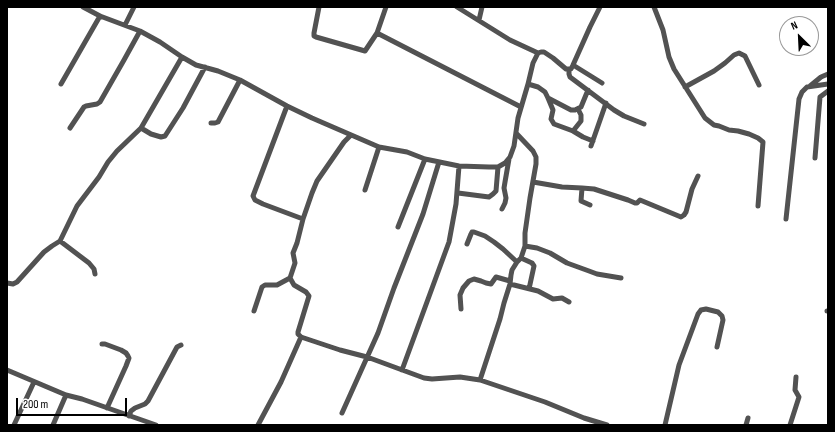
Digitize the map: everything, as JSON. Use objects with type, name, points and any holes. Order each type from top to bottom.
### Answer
[{"type":"street","points":[[83,7],[100,16],[140,31],[196,65],[218,71],[240,80],[287,106],[351,136],[379,147],[407,152],[425,159],[459,166],[498,166],[505,163],[510,157]]},
{"type":"street","points":[[125,25],[134,7]]},
{"type":"street","points":[[319,7],[314,33],[316,37],[365,51],[377,33],[386,7]]},
{"type":"street","points":[[457,7],[510,40],[538,53],[544,52],[569,70]]},
{"type":"street","points":[[479,20],[482,7]]},
{"type":"street","points":[[600,7],[568,74],[614,110],[624,116],[644,124]]},
{"type":"street","points":[[654,7],[666,39],[669,57],[674,69],[705,118],[714,124],[729,130],[745,132],[763,142],[758,206]]},
{"type":"street","points":[[61,84],[100,16]]},
{"type":"street","points":[[70,128],[84,107],[100,102],[140,31]]},
{"type":"street","points":[[377,33],[521,107]]},
{"type":"street","points":[[502,208],[506,198],[504,188],[510,157],[514,146],[518,118],[533,63],[538,53]]},
{"type":"street","points":[[685,87],[714,71],[738,53],[744,56],[758,85]]},
{"type":"street","points":[[7,283],[13,284],[17,282],[44,252],[60,241],[78,206],[108,162],[117,151],[141,128],[182,57]]},
{"type":"street","points":[[573,65],[602,83]]},
{"type":"street","points":[[141,128],[161,137],[166,136],[205,67]]},
{"type":"street","points":[[786,219],[799,99],[804,89],[828,74]]},
{"type":"street","points":[[211,123],[218,122],[240,80]]},
{"type":"street","points":[[528,84],[538,87],[548,98],[553,110],[551,119],[554,124],[573,131],[592,143],[606,103]]},
{"type":"street","points":[[809,86],[828,84]]},
{"type":"street","points":[[548,98],[570,110],[575,110],[581,107],[588,90]]},
{"type":"street","points":[[815,158],[820,97],[828,91]]},
{"type":"street","points":[[287,106],[253,198],[263,204],[303,220]]},
{"type":"street","points":[[573,131],[581,120],[581,115],[578,109]]},
{"type":"street","points":[[480,380],[500,319],[512,270],[519,260],[525,246],[525,233],[536,157],[533,151],[516,132]]},
{"type":"street","points":[[254,311],[262,287],[265,285],[277,285],[290,278],[295,263],[293,253],[317,181],[344,142],[351,136]]},
{"type":"street","points":[[365,190],[379,147]]},
{"type":"street","points":[[398,227],[425,159]]},
{"type":"street","points":[[342,413],[378,333],[423,214],[439,162]]},
{"type":"street","points":[[402,370],[449,242],[458,193],[459,166]]},
{"type":"street","points":[[496,191],[498,166]]},
{"type":"street","points":[[533,182],[562,188],[594,189],[637,204],[640,200],[681,217],[686,212],[692,189],[698,176]]},
{"type":"street","points":[[458,193],[489,197],[496,191],[504,188]]},
{"type":"street","points":[[582,188],[582,202],[590,205]]},
{"type":"street","points":[[468,244],[471,234],[474,232],[485,236],[519,260],[532,264],[534,266],[528,289]]},
{"type":"street","points":[[60,241],[89,262],[94,269],[95,274]]},
{"type":"street","points":[[525,246],[537,248],[567,263],[597,274],[621,278]]},
{"type":"street","points":[[461,309],[461,291],[469,281],[474,279],[491,284],[496,277],[528,289],[538,291],[553,299],[562,298],[569,302]]},
{"type":"street","points":[[290,278],[294,285],[306,292],[309,296],[298,332],[299,336],[301,337],[367,357],[424,378],[432,379],[460,377],[480,380],[607,425]]},
{"type":"street","points":[[665,425],[678,365],[698,314],[701,310],[706,309],[718,312],[722,316],[723,320],[717,347]]},
{"type":"street","points":[[258,425],[281,382],[301,337]]},
{"type":"street","points":[[102,344],[121,350],[126,353],[129,358],[107,408]]},
{"type":"street","points":[[129,416],[131,411],[148,401],[177,347],[181,345]]},
{"type":"street","points":[[7,370],[66,395],[107,408],[144,423],[156,425]]},
{"type":"street","points":[[790,425],[798,398],[795,390],[796,377]]},
{"type":"street","points":[[14,425],[34,382]]},
{"type":"street","points":[[53,425],[66,395]]},
{"type":"street","points":[[746,425],[748,418]]}]
